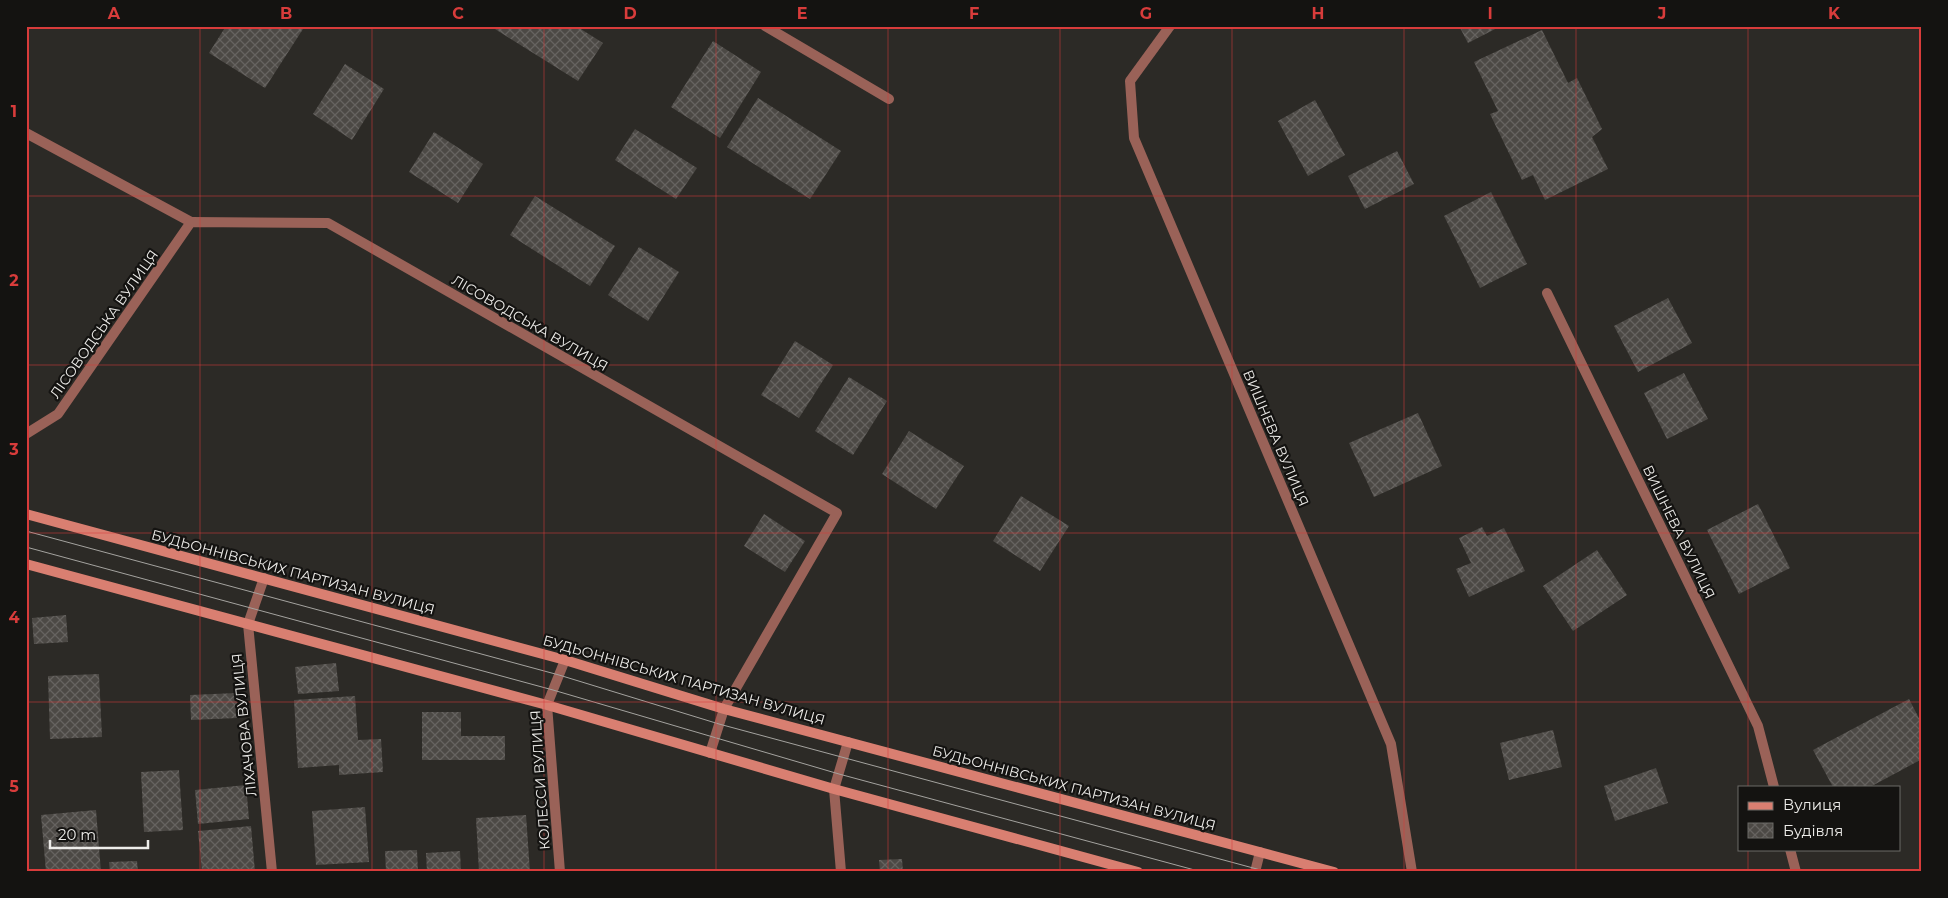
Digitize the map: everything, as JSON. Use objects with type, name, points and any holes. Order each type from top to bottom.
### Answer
[{"type":"main road","name":"БУДЬОННІВСЬКИХ ПАРТИЗАН ВУЛИЦЯ","points":[[26,514],[565,660],[724,709],[1334,872]]},
{"type":"main road","points":[[26,564],[548,705],[834,789],[1138,872]]},
{"type":"street","points":[[765,26],[889,99]]},
{"type":"street","name":"ВИШНЕВА ВУЛИЦЯ","points":[[1170,26],[1130,82],[1134,138],[1391,744],[1412,872]]},
{"type":"street","points":[[26,133],[191,222]]},
{"type":"street","name":"ЛІСОВОДСЬКА ВУЛИЦЯ","points":[[26,434],[58,414],[191,222],[328,223],[837,513],[724,709],[710,752]]},
{"type":"street","name":"ВИШНЕВА ВУЛИЦЯ","points":[[1547,293],[1758,726],[1774,786]]},
{"type":"street","name":"ЛІХАЧОВА ВУЛИЦЯ","points":[[264,578],[248,624],[272,872]]},
{"type":"street","name":"КОЛЕССИ ВУЛИЦЯ","points":[[560,872],[548,705],[565,660]]},
{"type":"street","points":[[841,872],[834,789],[848,742]]},
{"type":"street","points":[[1790,850],[1796,872]]},
{"type":"street","points":[[1255,872],[1260,852]]},
{"type":"building","points":[[226,26],[299,26],[303,29],[265,88],[209,53]]},
{"type":"building","points":[[497,26],[576,26],[603,43],[578,81],[495,29]]},
{"type":"building","points":[[1459,26],[1501,26],[1468,43]]},
{"type":"building","points":[[1542,30],[1568,83],[1577,78],[1602,129],[1592,137],[1608,169],[1545,200],[1533,175],[1522,180],[1490,114],[1498,111],[1474,62]]},
{"type":"building","points":[[713,41],[761,72],[720,138],[671,107]]},
{"type":"building","points":[[345,64],[384,89],[352,140],[313,114]]},
{"type":"building","points":[[758,98],[841,151],[810,199],[727,147]]},
{"type":"building","points":[[1315,100],[1345,155],[1308,176],[1278,121]]},
{"type":"building","points":[[635,129],[697,168],[676,199],[615,160]]},
{"type":"building","points":[[434,132],[483,164],[458,203],[409,172]]},
{"type":"building","points":[[1397,151],[1414,184],[1365,209],[1348,176]]},
{"type":"building","points":[[1491,192],[1527,264],[1480,288],[1444,216]]},
{"type":"building","points":[[535,196],[615,246],[590,286],[510,235]]},
{"type":"building","points":[[639,247],[679,272],[648,321],[608,295]]},
{"type":"building","points":[[1668,298],[1692,343],[1638,372],[1614,326]]},
{"type":"building","points":[[795,341],[833,365],[799,418],[761,395]]},
{"type":"building","points":[[1684,373],[1708,419],[1667,439],[1644,393]]},
{"type":"building","points":[[849,377],[887,401],[853,455],[815,431]]},
{"type":"building","points":[[1418,413],[1442,466],[1374,497],[1349,443]]},
{"type":"building","points":[[909,431],[964,466],[936,509],[882,474]]},
{"type":"building","points":[[1021,496],[1069,526],[1040,571],[993,541]]},
{"type":"building","points":[[1758,504],[1790,568],[1739,594],[1707,530]]},
{"type":"building","points":[[764,514],[805,541],[785,572],[744,546]]},
{"type":"building","points":[[1482,527],[1487,536],[1504,528],[1525,571],[1469,597],[1456,569],[1471,563],[1459,538]]},
{"type":"building","points":[[1597,550],[1627,595],[1573,631],[1543,586]]},
{"type":"building","points":[[66,615],[68,642],[34,644],[32,618]]},
{"type":"building","points":[[336,663],[339,691],[298,694],[295,667]]},
{"type":"building","points":[[99,674],[102,737],[50,739],[48,676]]},
{"type":"building","points":[[237,693],[237,718],[191,720],[190,695]]},
{"type":"building","points":[[355,696],[358,740],[381,739],[383,772],[339,775],[339,765],[298,768],[294,700]]},
{"type":"building","points":[[1909,699],[1922,724],[1922,759],[1872,786],[1832,786],[1813,750]]},
{"type":"building","points":[[422,712],[461,712],[461,736],[505,736],[505,760],[422,760]]},
{"type":"building","points":[[1553,730],[1562,767],[1509,780],[1500,743]]},
{"type":"building","points":[[1656,768],[1668,803],[1615,821],[1604,786]]},
{"type":"building","points":[[179,770],[183,830],[144,832],[141,772]]},
{"type":"building","points":[[246,785],[249,819],[198,824],[195,790]]},
{"type":"building","points":[[365,807],[369,862],[316,865],[312,811]]},
{"type":"building","points":[[96,810],[101,872],[46,872],[41,815]]},
{"type":"building","points":[[526,815],[530,872],[479,872],[476,818]]},
{"type":"building","points":[[251,826],[255,872],[202,872],[198,831]]},
{"type":"building","points":[[417,850],[418,872],[386,872],[385,851]]},
{"type":"building","points":[[460,851],[461,872],[427,872],[426,853]]},
{"type":"building","points":[[902,859],[903,872],[880,872],[879,860]]},
{"type":"building","points":[[137,861],[138,872],[110,872],[109,862]]},
{"type":"tram line","points":[[26,531],[559,675],[719,724],[1268,872]]},
{"type":"tram line","points":[[26,547],[553,690],[839,774],[1202,872]]}]
